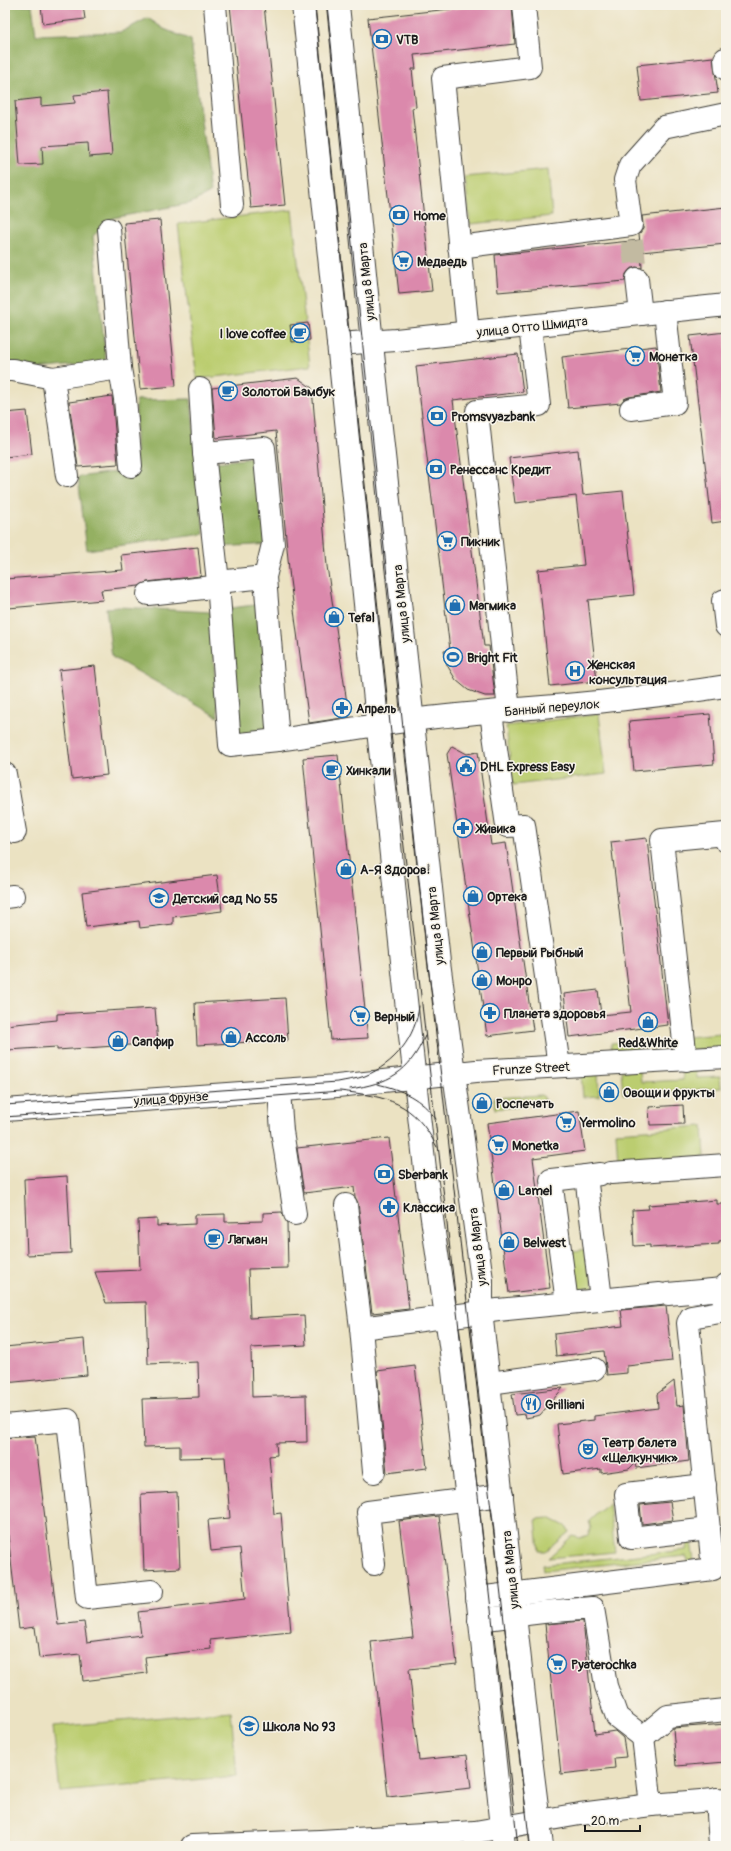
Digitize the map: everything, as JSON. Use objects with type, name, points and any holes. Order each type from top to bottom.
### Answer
[{"type":"main road","points":[[215,5],[232,205]]},
{"type":"main road","points":[[303,5],[425,1169],[446,1317],[503,1837]]},
{"type":"main road","name":"улица 8 Марта","points":[[338,5],[372,342],[440,969],[482,1280],[482,1312],[489,1383],[542,1846]]},
{"type":"main road","points":[[468,332],[443,78],[530,67],[524,5]]},
{"type":"main road","points":[[459,247],[632,233],[625,180],[630,165],[664,127],[726,114]]},
{"type":"main road","points":[[108,229],[120,368],[125,399],[131,466]]},
{"type":"main road","points":[[637,280],[641,314]]},
{"type":"main road","name":"улица Отто Шмидта","points":[[338,344],[372,342],[726,305]]},
{"type":"main road","points":[[631,409],[675,403],[666,311]]},
{"type":"main road","points":[[530,326],[538,405],[477,411],[500,712],[507,826],[524,825],[560,1066]]},
{"type":"main road","points":[[5,370],[13,370],[53,378],[120,368]]},
{"type":"main road","points":[[53,378],[67,476]]},
{"type":"main road","points":[[200,389],[204,453],[218,582]]},
{"type":"main road","points":[[204,453],[264,448],[273,544],[265,577],[278,740]]},
{"type":"main road","points":[[148,594],[213,588],[218,582],[265,577]]},
{"type":"main road","name":"Банный переулок","points":[[218,582],[230,745],[278,740],[413,720],[685,693],[726,686]]},
{"type":"main road","points":[[726,600],[723,601],[726,626]]},
{"type":"main road","points":[[5,774],[15,832]]},
{"type":"main road","points":[[686,1060],[662,840],[725,834],[726,841]]},
{"type":"main road","name":"Frunze Street","points":[[279,1091],[454,1073],[726,1057]]},
{"type":"main road","points":[[279,1091],[282,1131],[295,1214]]},
{"type":"main road","name":"улица Фрунзе","points":[[5,1110],[279,1091]]},
{"type":"main road","points":[[567,1303],[551,1180],[599,1174],[726,1165]]},
{"type":"main road","points":[[599,1174],[601,1299]]},
{"type":"main road","points":[[346,1204],[361,1328],[374,1472]]},
{"type":"main road","points":[[361,1328],[482,1312],[725,1287],[724,1306],[720,1312],[691,1318],[688,1323],[713,1569],[477,1598]]},
{"type":"main road","points":[[489,1383],[594,1369]]},
{"type":"main road","points":[[5,1426],[68,1420],[87,1598],[152,1591]]},
{"type":"main road","points":[[705,1485],[626,1494],[631,1538],[709,1529]]},
{"type":"main road","points":[[374,1564],[368,1512],[502,1495]]},
{"type":"main road","points":[[479,1620],[593,1608],[606,1686],[616,1717],[643,1737],[651,1805]]},
{"type":"main road","points":[[643,1737],[668,1716],[726,1710]]},
{"type":"main road","points":[[192,1846],[320,1844],[475,1832],[503,1837],[539,1820],[651,1805],[721,1799],[720,1846]]},
{"type":"green space","points":[[5,5],[32,5],[36,35],[121,32],[148,18],[164,29],[191,40],[210,193],[191,203],[113,218],[93,236],[106,362],[27,370],[5,363]]},
{"type":"green space","points":[[548,169],[552,216],[470,224],[465,177]]},
{"type":"green space","points":[[292,210],[310,366],[197,379],[178,224]]},
{"type":"green space","points":[[191,399],[204,534],[87,550],[78,477],[136,469],[136,400]]},
{"type":"green space","points":[[262,457],[273,544],[217,547],[208,463]]},
{"type":"green space","points":[[263,604],[274,737],[232,742],[222,609]]},
{"type":"green space","points":[[119,607],[210,612],[218,717],[112,657],[106,608]]},
{"type":"green space","points":[[599,714],[606,774],[513,785],[506,726]]},
{"type":"green space","points":[[722,1034],[723,1040],[726,1040],[726,1047],[688,1050],[687,1037]]},
{"type":"green space","points":[[637,1041],[638,1054],[612,1056],[611,1043]]},
{"type":"green space","points":[[696,1066],[697,1078],[720,1077],[721,1088],[623,1094],[621,1071],[640,1070],[641,1082],[683,1080],[682,1067]]},
{"type":"green space","points":[[598,1073],[599,1096],[583,1097],[581,1074]]},
{"type":"green space","points":[[541,1095],[544,1097],[545,1104],[495,1109],[494,1098]]},
{"type":"green space","points":[[703,1126],[705,1157],[618,1163],[616,1132]]},
{"type":"green space","points":[[588,1249],[594,1292],[572,1295],[566,1252]]},
{"type":"green space","points":[[609,1503],[615,1552],[548,1558],[572,1536],[580,1538],[588,1535],[591,1528],[589,1521]]},
{"type":"green space","points":[[549,1518],[567,1527],[569,1532],[546,1551],[539,1551],[536,1519]]},
{"type":"green space","points":[[691,1541],[694,1561],[689,1563],[686,1556],[543,1571],[542,1565],[686,1550],[687,1542]]},
{"type":"green space","points":[[231,1711],[237,1776],[60,1792],[53,1727]]},
{"type":"building","points":[[41,5],[83,5],[85,19],[43,24]]},
{"type":"building","points":[[230,5],[264,5],[285,205],[251,208]]},
{"type":"building","points":[[486,5],[512,5],[515,44],[414,55],[416,69],[412,69],[416,107],[412,108],[432,291],[399,294],[368,18]]},
{"type":"building","points":[[713,57],[718,93],[641,101],[637,65]]},
{"type":"building","points":[[107,92],[112,155],[89,157],[88,143],[42,146],[43,164],[20,165],[15,101],[41,98],[41,106],[75,103],[74,95]]},
{"type":"building","points":[[726,207],[726,244],[641,252],[642,268],[636,267],[630,269],[626,274],[625,281],[498,292],[495,255],[640,240],[639,234],[643,229],[642,216]]},
{"type":"building","points":[[160,220],[176,386],[140,389],[124,223]]},
{"type":"building","name":"I love coffee","points":[[308,323],[310,340],[292,342],[290,325]]},
{"type":"building","points":[[726,332],[726,521],[712,523],[690,336]]},
{"type":"building","points":[[656,346],[661,392],[629,397],[624,399],[621,403],[568,408],[562,357]]},
{"type":"building","points":[[518,354],[523,392],[453,400],[484,646],[489,646],[495,696],[485,696],[468,690],[456,680],[447,665],[444,651],[450,650],[416,366]]},
{"type":"building","points":[[298,378],[312,388],[327,566],[349,717],[309,723],[290,580],[276,431],[216,438],[212,388]]},
{"type":"building","points":[[112,396],[118,464],[78,467],[69,402]]},
{"type":"building","points":[[27,411],[32,454],[5,457],[5,413]]},
{"type":"building","points":[[578,450],[583,495],[623,491],[634,595],[588,600],[597,681],[550,686],[538,570],[584,565],[576,496],[515,503],[509,458]]},
{"type":"building","points":[[198,547],[201,576],[147,582],[139,586],[101,590],[103,600],[8,608],[5,579],[123,570],[121,555]]},
{"type":"building","points":[[95,666],[107,775],[72,779],[59,670]]},
{"type":"building","points":[[710,714],[714,764],[634,771],[629,721]]},
{"type":"building","points":[[452,746],[467,754],[478,752],[491,845],[506,843],[533,1030],[487,1036],[447,754]]},
{"type":"building","points":[[338,755],[368,1038],[331,1040],[303,758]]},
{"type":"building","points":[[647,838],[668,1025],[569,1037],[564,994],[598,990],[601,1015],[631,1012],[611,842]]},
{"type":"building","points":[[217,875],[222,911],[173,917],[173,924],[140,928],[139,921],[86,927],[82,892]]},
{"type":"building","points":[[285,998],[288,1040],[197,1045],[195,1003]]},
{"type":"building","points":[[155,1008],[158,1043],[57,1050],[57,1047],[7,1050],[5,1025],[57,1020],[57,1014]]},
{"type":"building","points":[[683,1105],[684,1124],[650,1125],[649,1107]]},
{"type":"building","points":[[579,1111],[585,1151],[533,1158],[550,1288],[509,1293],[487,1123]]},
{"type":"building","points":[[389,1138],[409,1309],[372,1313],[358,1203],[355,1197],[354,1187],[304,1193],[297,1148]]},
{"type":"building","points":[[67,1176],[71,1253],[27,1255],[24,1179]]},
{"type":"building","points":[[717,1200],[717,1204],[726,1204],[726,1240],[719,1241],[719,1244],[650,1248],[650,1245],[634,1246],[632,1210],[649,1209],[648,1205]]},
{"type":"building","points":[[282,1212],[287,1223],[288,1268],[248,1269],[250,1318],[304,1315],[306,1345],[251,1348],[252,1397],[306,1395],[307,1442],[276,1443],[277,1455],[269,1456],[274,1514],[281,1513],[291,1632],[210,1640],[211,1649],[145,1657],[147,1673],[83,1681],[80,1654],[39,1658],[35,1627],[19,1629],[5,1510],[5,1438],[35,1436],[58,1625],[84,1622],[87,1642],[141,1635],[138,1612],[245,1599],[240,1548],[211,1551],[208,1520],[230,1518],[225,1457],[180,1458],[180,1446],[144,1447],[142,1399],[199,1397],[198,1362],[148,1364],[146,1302],[106,1303],[95,1272],[140,1270],[138,1220],[157,1219],[157,1226],[195,1224],[195,1215],[225,1214],[225,1222],[263,1221],[263,1213]]},
{"type":"building","points":[[666,1306],[672,1361],[627,1366],[627,1373],[607,1375],[604,1351],[556,1356],[554,1334],[623,1326],[621,1310]]},
{"type":"building","points":[[84,1339],[87,1375],[5,1383],[5,1347]]},
{"type":"building","points":[[415,1366],[427,1468],[387,1473],[377,1371]]},
{"type":"building","points":[[674,1381],[677,1406],[684,1405],[689,1461],[636,1468],[635,1463],[629,1469],[601,1473],[601,1469],[563,1474],[557,1424],[594,1420],[594,1416],[658,1408],[657,1394]]},
{"type":"building","points":[[563,1388],[540,1415],[526,1418],[525,1414],[515,1415],[512,1394]]},
{"type":"building","points":[[177,1492],[180,1568],[144,1570],[141,1494]]},
{"type":"building","points":[[670,1502],[673,1520],[642,1524],[640,1505]]},
{"type":"building","points":[[439,1516],[457,1664],[409,1669],[419,1760],[467,1755],[471,1788],[388,1797],[371,1642],[413,1637],[399,1521]]},
{"type":"building","points":[[583,1621],[595,1734],[615,1731],[623,1738],[626,1757],[614,1758],[615,1768],[561,1774],[545,1624]]},
{"type":"building","points":[[726,1724],[726,1762],[676,1766],[673,1728]]},
{"type":"tunnel","points":[[632,241],[637,279]]},
{"type":"tram line","points":[[315,5],[390,724],[518,1846]]},
{"type":"tram line","points":[[327,5],[426,947],[530,1846]]},
{"type":"tram line","points":[[5,1105],[338,1082],[359,1078],[376,1071],[394,1057],[402,1048],[413,1029],[419,1006]]},
{"type":"tram line","points":[[350,1089],[364,1087],[387,1079],[396,1074],[412,1059],[425,1036]]},
{"type":"tram line","points":[[377,1084],[403,1092],[418,1100],[436,1119]]},
{"type":"tram line","points":[[5,1117],[340,1091],[372,1096],[398,1104],[418,1120],[428,1132],[437,1147]]},
{"type":"place","name":"VTB","points":[[382,39]]},
{"type":"place","name":"Home","points":[[399,215]]},
{"type":"place","name":"Медведь","points":[[403,261]]},
{"type":"place","name":"I love coffee","points":[[300,333]]},
{"type":"place","name":"Монетка","points":[[635,356]]},
{"type":"place","name":"Золотой Бамбук","points":[[228,391]]},
{"type":"place","name":"Promsvyazbank","points":[[437,416]]},
{"type":"place","name":"Ренессанс Кредит","points":[[436,469]]},
{"type":"place","name":"Пикник","points":[[447,541]]},
{"type":"place","name":"Магмика","points":[[455,605]]},
{"type":"place","name":"Tefal","points":[[334,617]]},
{"type":"place","name":"Bright Fit","points":[[453,657]]},
{"type":"place","name":"Женская консультация","points":[[575,671]]},
{"type":"place","name":"Апрель","points":[[342,708]]},
{"type":"place","name":"DHL Express Easy","points":[[466,766]]},
{"type":"place","name":"Хинкали","points":[[332,770]]},
{"type":"place","name":"Живика","points":[[463,828]]},
{"type":"place","name":"А-Я Здоров!","points":[[346,869]]},
{"type":"place","name":"Ортека","points":[[473,896]]},
{"type":"place","name":"Детский сад № 55","points":[[159,898]]},
{"type":"place","name":"Первый Рыбный","points":[[482,952]]},
{"type":"place","name":"Монро","points":[[482,980]]},
{"type":"place","name":"Планета здоровья","points":[[490,1013]]},
{"type":"place","name":"Верный","points":[[360,1016]]},
{"type":"place","name":"Red&White","points":[[648,1022]]},
{"type":"place","name":"Ассоль","points":[[231,1037]]},
{"type":"place","name":"Сапфир","points":[[118,1041]]},
{"type":"place","name":"Овощи и фрукты","points":[[609,1092]]},
{"type":"place","name":"Роспечать","points":[[482,1103]]},
{"type":"place","name":"Yermolino","points":[[566,1122]]},
{"type":"place","name":"Monetka","points":[[498,1145]]},
{"type":"place","name":"Sberbank","points":[[384,1174]]},
{"type":"place","name":"Lamel","points":[[504,1190]]},
{"type":"place","name":"Классика","points":[[389,1207]]},
{"type":"place","name":"Лагман","points":[[214,1239]]},
{"type":"place","name":"Belwest","points":[[509,1242]]},
{"type":"place","name":"Grilliani","points":[[531,1404]]},
{"type":"place","name":"Театр балета «Щелкунчик»","points":[[588,1449]]},
{"type":"place","name":"Pyaterochka","points":[[557,1664]]},
{"type":"place","name":"Школа № 93","points":[[249,1726]]}]
